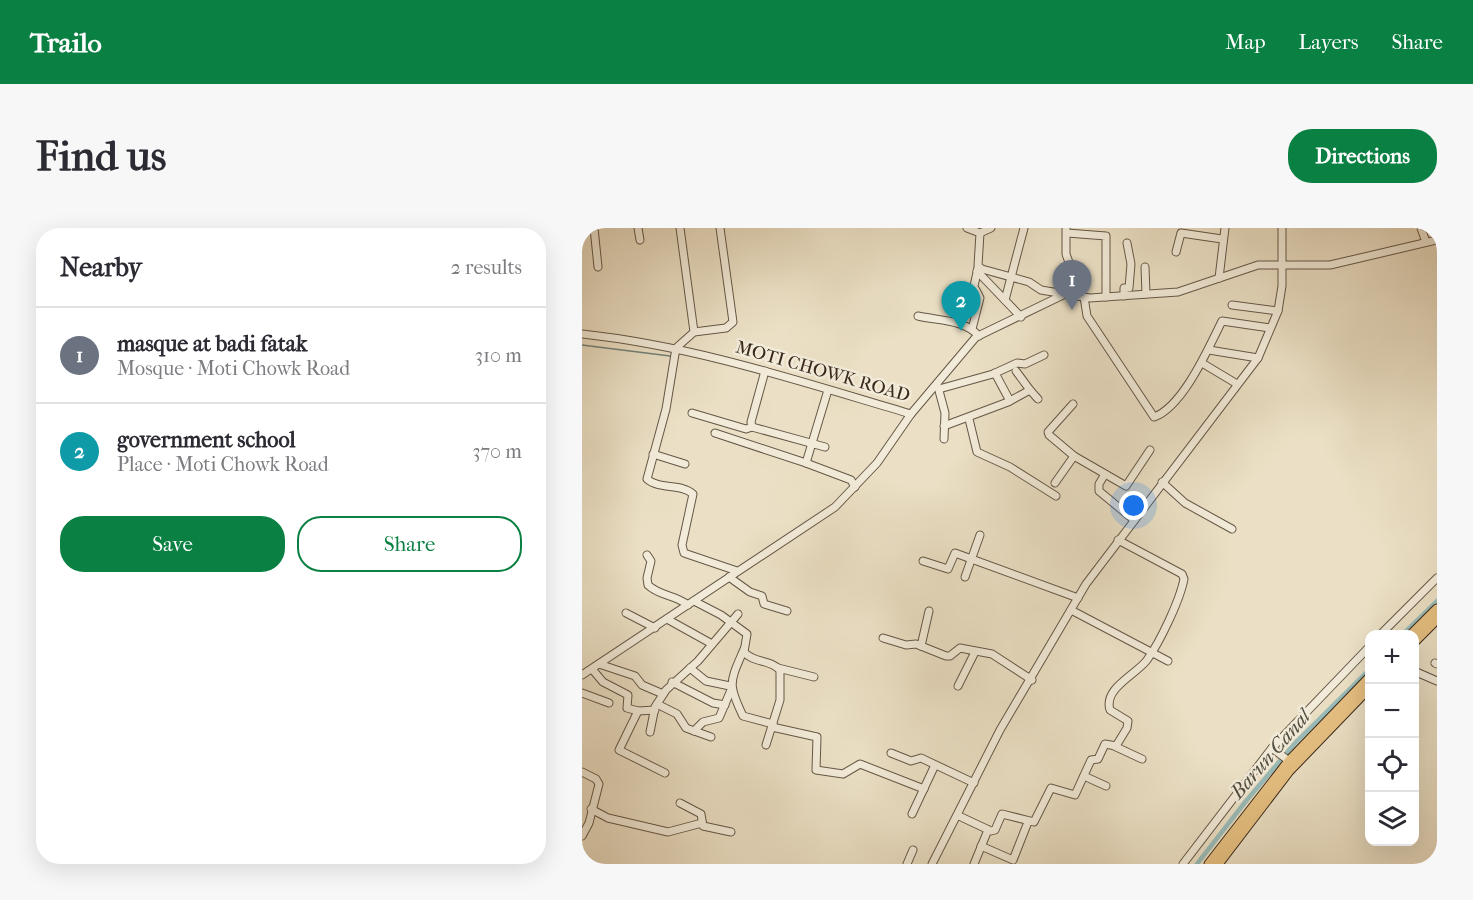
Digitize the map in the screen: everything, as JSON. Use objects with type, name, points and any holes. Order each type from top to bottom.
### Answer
[{"type":"highway","points":[[1416,630],[1437,609]]},
{"type":"highway","points":[[1419,637],[1437,620]]},
{"type":"highway","points":[[1209,864],[1287,760],[1365,682]]},
{"type":"highway","points":[[1218,864],[1289,771],[1365,692]]},
{"type":"street","points":[[594,228],[598,267]]},
{"type":"street","points":[[638,228],[640,240]]},
{"type":"street","points":[[680,228],[694,332]]},
{"type":"street","points":[[720,228],[733,322],[726,328],[694,332],[676,348],[666,410],[647,476],[649,482],[687,490],[693,494],[682,545],[684,553],[737,571]]},
{"type":"street","points":[[967,228],[980,233],[991,228]]},
{"type":"street","points":[[1005,300],[1024,228]]},
{"type":"street","points":[[1219,278],[1225,228]]},
{"type":"street","points":[[932,864],[1000,730],[1032,680],[1078,598],[1118,540],[1258,358],[1278,310],[1282,286],[1282,228]]},
{"type":"street","points":[[1421,228],[1426,242]]},
{"type":"street","points":[[1076,294],[1076,279],[1066,254],[1067,231],[1106,236],[1106,297]]},
{"type":"street","points":[[972,329],[980,298],[975,288],[980,233]]},
{"type":"street","points":[[1176,252],[1181,233],[1222,240]]},
{"type":"street","name":"MOTI CHOWK ROAD","points":[[582,334],[676,348],[765,371],[911,414],[938,387],[979,336],[1065,294],[1106,297],[1178,292],[1258,265],[1330,265],[1437,240]]},
{"type":"street","points":[[1124,296],[1124,288],[1129,288],[1131,264],[1127,243]]},
{"type":"street","points":[[1145,267],[1146,294]]},
{"type":"street","points":[[978,269],[990,274],[1029,282],[1041,290],[1065,294]]},
{"type":"street","points":[[978,269],[1021,317]]},
{"type":"street","points":[[1084,297],[1087,316],[1154,417],[1179,396],[1202,363],[1222,321],[1270,328]]},
{"type":"street","points":[[1232,305],[1278,310]]},
{"type":"street","points":[[918,316],[941,321],[949,320],[972,329],[979,336]]},
{"type":"street","points":[[1209,350],[1258,358]]},
{"type":"street","points":[[944,439],[945,413],[938,387],[995,373],[1017,363],[1025,364],[1044,355]]},
{"type":"street","points":[[1202,363],[1237,384]]},
{"type":"street","points":[[752,426],[751,422],[765,371]]},
{"type":"street","points":[[1016,371],[1038,399]]},
{"type":"street","points":[[995,373],[1010,401]]},
{"type":"street","points":[[806,463],[828,390]]},
{"type":"street","points":[[944,426],[969,419],[1030,390]]},
{"type":"street","points":[[1073,404],[1048,432],[1074,456],[1126,486],[1150,450]]},
{"type":"street","points":[[692,413],[746,429],[752,426],[825,447]]},
{"type":"street","points":[[582,675],[835,507],[877,463],[911,414]]},
{"type":"street","points":[[969,419],[977,452],[1010,467],[1056,496]]},
{"type":"street","points":[[715,434],[851,480],[855,487]]},
{"type":"street","points":[[653,454],[685,464]]},
{"type":"street","points":[[1054,483],[1074,456]]},
{"type":"street","points":[[1105,474],[1099,484],[1099,491],[1134,520]]},
{"type":"street","points":[[1162,482],[1185,503],[1232,529]]},
{"type":"street","points":[[965,577],[979,537],[970,535]]},
{"type":"street","points":[[1114,746],[1129,723],[1110,710],[1109,702],[1123,680],[1144,663],[1152,652],[1179,594],[1183,575],[1118,540]]},
{"type":"street","points":[[923,561],[946,569],[955,552],[1078,598]]},
{"type":"street","points":[[647,555],[651,561],[648,585],[656,591],[677,596],[730,622],[747,634],[744,649],[719,718],[703,722],[694,731]]},
{"type":"street","points":[[729,577],[750,592],[762,596],[764,604],[787,611]]},
{"type":"street","points":[[1386,630],[1437,578]]},
{"type":"street","points":[[921,646],[929,610]]},
{"type":"street","points":[[1071,610],[1168,661]]},
{"type":"street","points":[[626,613],[654,627]]},
{"type":"street","points":[[650,732],[656,707],[663,694],[672,682],[690,668],[738,614]]},
{"type":"street","points":[[667,619],[712,644]]},
{"type":"street","points":[[883,638],[906,645],[921,646],[946,656],[950,656],[960,648],[992,654],[1032,680]]},
{"type":"street","points":[[744,649],[748,656],[778,668],[814,677]]},
{"type":"street","points":[[1183,864],[1274,749],[1365,651]]},
{"type":"street","points":[[958,686],[975,652]]},
{"type":"street","points":[[599,664],[636,676],[642,685],[663,694]]},
{"type":"street","points":[[690,668],[706,681],[731,688]]},
{"type":"street","points":[[766,745],[780,696],[778,668]]},
{"type":"street","points":[[592,669],[603,682],[627,693],[627,708],[638,711],[656,707],[673,711],[686,728],[711,737]]},
{"type":"street","points":[[1419,673],[1437,681]]},
{"type":"street","points":[[672,682],[709,701],[725,705]]},
{"type":"street","points":[[731,688],[743,716],[817,737],[816,770],[843,774],[860,764],[924,789]]},
{"type":"street","points":[[582,693],[609,703]]},
{"type":"street","points":[[638,711],[619,750],[664,773]]},
{"type":"street","points":[[958,816],[988,830],[995,830],[1002,814],[1034,822],[1051,788],[1075,795],[1089,762],[1098,759],[1105,744],[1142,759]]},
{"type":"street","points":[[1274,749],[1287,760]]},
{"type":"street","points":[[891,753],[909,761],[921,758],[974,783]]},
{"type":"street","points":[[912,814],[935,765]]},
{"type":"street","points":[[582,772],[598,782],[582,836]]},
{"type":"street","points":[[1084,776],[1106,786]]},
{"type":"street","points":[[680,803],[701,814],[702,823],[706,827],[731,832]]},
{"type":"street","points":[[591,809],[608,818],[668,832],[702,823]]},
{"type":"street","points":[[981,846],[1013,860],[1028,822]]},
{"type":"street","points":[[975,864],[988,830]]},
{"type":"street","points":[[907,864],[913,850]]},
{"type":"waterway","points":[[582,345],[670,356]]},
{"type":"waterway","name":"Barun Canal","points":[[1407,630],[1437,601]]},
{"type":"waterway","name":"Barun Canal","points":[[1197,864],[1295,743],[1365,674]]},
{"type":"place","name":"masque at badi fatak","points":[[1072,310]]},
{"type":"place","name":"government school","points":[[961,331]]}]
